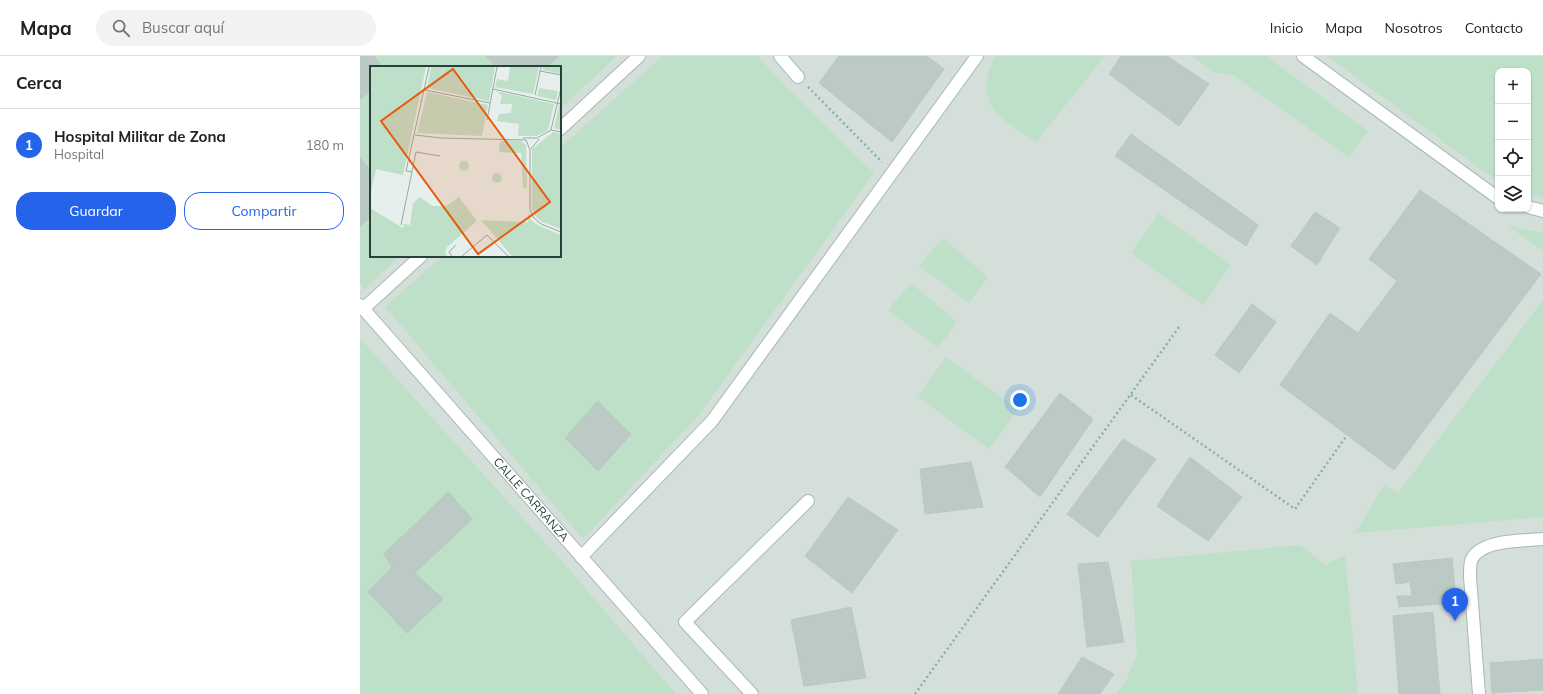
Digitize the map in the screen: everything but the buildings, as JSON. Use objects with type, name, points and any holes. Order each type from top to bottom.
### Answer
[{"type":"street","points":[[561,128],[640,56]]},
{"type":"street","points":[[780,56],[798,76]]},
{"type":"street","points":[[582,557],[712,421],[977,56]]},
{"type":"street","points":[[1303,56],[1495,196]]},
{"type":"street","points":[[1531,208],[1543,211]]},
{"type":"street","points":[[362,307],[420,257]]},
{"type":"street","name":"CALLE CARRANZA","points":[[362,307],[702,694]]},
{"type":"street","points":[[752,694],[686,622],[808,500]]},
{"type":"street","points":[[1479,694],[1470,577],[1472,560],[1480,550],[1496,543],[1543,539]]},
{"type":"path","points":[[798,76],[892,173]]},
{"type":"path","points":[[915,694],[1179,327]]},
{"type":"path","points":[[1131,395],[1295,509],[1347,435]]},
{"type":"shaded area","points":[[360,56],[1543,56],[1543,694],[360,694]]},
{"type":"green space","points":[[360,56],[617,56],[561,108],[561,66],[370,66],[370,257],[399,257],[365,289],[360,284]]},
{"type":"green space","points":[[662,56],[758,56],[783,84],[874,173],[699,415],[583,539],[385,307],[441,257],[561,257],[561,147]]},
{"type":"green space","points":[[996,56],[1105,56],[1036,142],[1003,119],[995,112],[991,105],[988,98],[986,84],[989,70]]},
{"type":"green space","points":[[1192,56],[1266,56],[1368,131],[1349,157],[1233,75],[1214,72]]},
{"type":"green space","points":[[1327,56],[1543,56],[1543,197],[1531,195],[1531,68],[1495,68],[1495,180]]},
{"type":"green space","points":[[1159,213],[1231,265],[1203,305],[1131,253]]},
{"type":"green space","points":[[1507,225],[1543,233],[1543,251]]},
{"type":"green space","points":[[943,238],[988,277],[969,303],[919,266]]},
{"type":"green space","points":[[911,283],[957,322],[938,348],[888,310]]},
{"type":"green space","points":[[1543,300],[1543,517],[1355,533],[1384,485],[1398,493]]},
{"type":"green space","points":[[360,338],[561,560],[676,694],[360,694]]},
{"type":"green space","points":[[946,357],[1018,409],[989,449],[918,397]]},
{"type":"green space","points":[[1300,545],[1326,565],[1345,555],[1358,694],[1116,694],[1127,679],[1137,653],[1131,561]]},
{"type":"place","name":"Hospital Militar de Zona","points":[[1455,621]]}]
